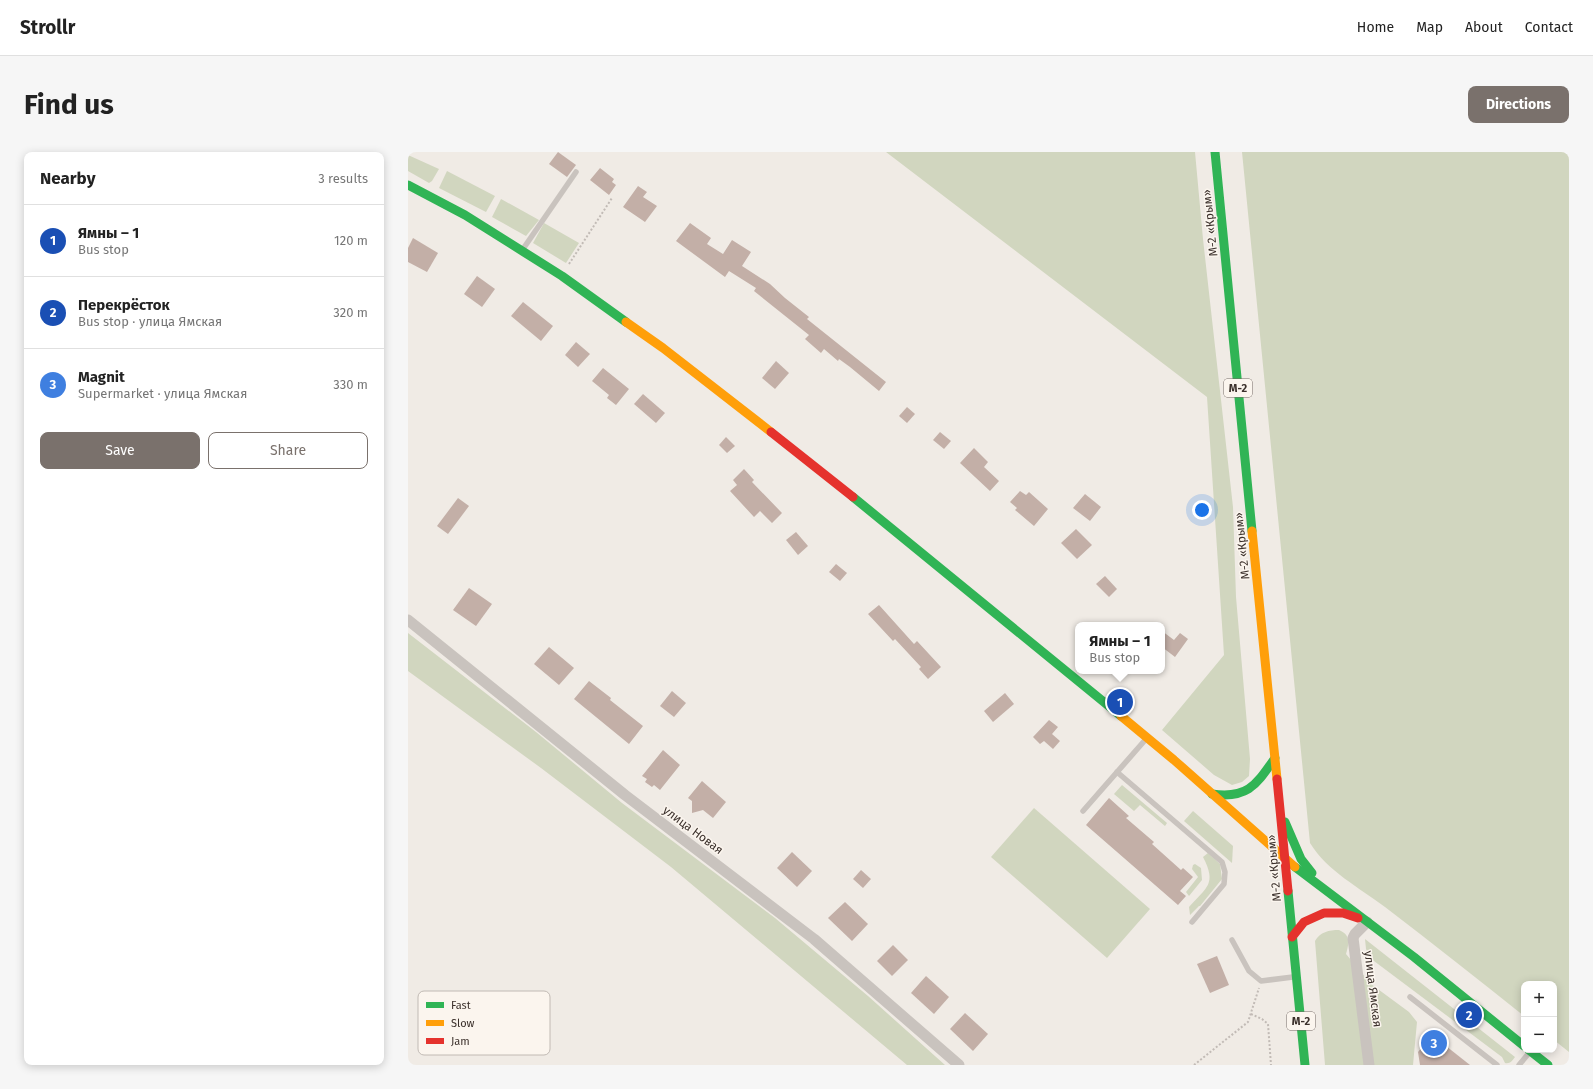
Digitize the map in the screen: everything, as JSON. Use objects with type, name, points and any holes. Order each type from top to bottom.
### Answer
[{"type":"main road","name":"М-2 «Крым»","points":[[1215,152],[1286,860],[1292,937]]},
{"type":"main road","points":[[408,185],[465,215],[523,250],[663,348],[898,533],[1174,760],[1286,860],[1414,957],[1521,1043]]},
{"type":"main road","points":[[1212,794],[1228,797],[1245,793],[1253,788],[1261,779],[1275,758]]},
{"type":"main road","points":[[1281,812],[1301,859],[1322,888]]},
{"type":"main road","points":[[1292,937],[1304,922],[1324,913],[1343,913],[1367,922]]},
{"type":"main road","name":"М-2","points":[[1292,937],[1305,1065]]},
{"type":"main road","points":[[1533,1053],[1548,1065]]},
{"type":"street","name":"улица Новая","points":[[408,620],[625,795],[814,939],[959,1065]]},
{"type":"street","name":"улица Ямская","points":[[1367,922],[1353,938],[1369,1065]]},
{"type":"lane","points":[[523,250],[576,172]]},
{"type":"lane","points":[[1083,811],[1146,738]]},
{"type":"lane","points":[[1117,772],[1222,862],[1226,872],[1224,884],[1192,922]]},
{"type":"lane","points":[[1232,940],[1249,971],[1261,981],[1296,976]]},
{"type":"lane","points":[[1410,997],[1497,1065]]},
{"type":"lane","points":[[1519,1065],[1526,1053]]},
{"type":"path","points":[[562,276],[612,198]]},
{"type":"path","points":[[1194,1065],[1244,1026],[1251,1014],[1261,981]]},
{"type":"path","points":[[1251,1014],[1262,1018],[1268,1024],[1271,1065]]},
{"type":"green space","points":[[886,152],[1195,152],[1203,239],[1233,507],[1236,597],[1250,759],[1249,776],[1242,782],[1232,785],[1214,775],[1162,730],[1224,655],[1207,397]]},
{"type":"green space","points":[[1242,152],[1569,152],[1569,1052],[1557,1042],[1557,981],[1521,981],[1521,1014],[1385,907],[1335,871],[1325,862],[1310,843]]},
{"type":"green space","points":[[408,155],[439,169],[432,181],[429,183],[408,171]]},
{"type":"green space","points":[[447,171],[495,196],[486,212],[439,188]]},
{"type":"green space","points":[[501,199],[539,220],[526,236],[492,217]]},
{"type":"green space","points":[[544,223],[579,243],[566,263],[533,243]]},
{"type":"green space","points":[[408,633],[536,732],[622,803],[775,918],[868,996],[945,1065],[907,1065],[671,867],[541,768],[408,671]]},
{"type":"green space","points":[[1122,785],[1167,823],[1165,826],[1140,805],[1134,811],[1114,794]]},
{"type":"green space","points":[[1034,808],[1150,909],[1107,958],[991,857]]},
{"type":"green space","points":[[1193,811],[1233,846],[1232,863],[1184,821]]},
{"type":"green space","points":[[1208,853],[1220,864],[1222,879],[1200,906],[1190,915],[1189,907],[1208,885],[1209,873],[1203,857]]},
{"type":"green space","points":[[1195,864],[1201,868],[1202,880],[1189,896],[1186,892],[1198,877],[1192,869],[1193,865]]},
{"type":"green space","points":[[1339,930],[1346,934],[1348,940],[1346,954],[1371,984],[1409,1012],[1417,1022],[1413,1065],[1325,1065],[1315,941],[1319,935],[1325,932]]},
{"type":"green space","points":[[1365,939],[1515,1057],[1513,1060],[1510,1063],[1505,1063],[1502,1057],[1370,958],[1366,949]]},
{"type":"building","points":[[558,152],[576,165],[567,177],[549,164]]},
{"type":"building","points":[[600,168],[614,179],[612,182],[616,185],[609,195],[590,180]]},
{"type":"building","points":[[638,186],[647,192],[643,197],[657,206],[645,222],[623,207]]},
{"type":"building","points":[[690,223],[711,238],[707,244],[723,254],[732,240],[751,252],[742,266],[770,284],[809,317],[807,319],[886,382],[879,391],[850,367],[839,359],[838,361],[824,349],[821,353],[805,339],[809,335],[754,291],[756,288],[729,271],[725,277],[676,241]]},
{"type":"building","points":[[413,238],[438,253],[427,272],[408,262],[408,248]]},
{"type":"building","points":[[477,276],[495,289],[482,307],[464,294]]},
{"type":"building","points":[[523,302],[553,326],[541,341],[511,316]]},
{"type":"building","points":[[576,342],[590,354],[578,367],[565,355]]},
{"type":"building","points":[[776,361],[789,373],[775,389],[762,378]]},
{"type":"building","points":[[603,368],[629,389],[616,405],[607,398],[609,395],[592,381]]},
{"type":"building","points":[[643,394],[665,413],[656,423],[634,404]]},
{"type":"building","points":[[907,407],[915,414],[907,423],[899,416]]},
{"type":"building","points":[[940,432],[951,441],[944,449],[933,440]]},
{"type":"building","points":[[726,437],[735,446],[727,453],[719,445]]},
{"type":"building","points":[[974,448],[988,462],[984,467],[999,481],[990,491],[960,463]]},
{"type":"building","points":[[744,469],[754,480],[752,482],[782,513],[772,523],[760,511],[754,517],[730,491],[737,485],[733,480]]},
{"type":"building","points":[[1020,491],[1026,495],[1029,492],[1048,509],[1034,526],[1015,510],[1017,508],[1010,502]]},
{"type":"building","points":[[1085,494],[1101,507],[1090,521],[1073,508]]},
{"type":"building","points":[[458,498],[469,506],[448,534],[437,526]]},
{"type":"building","points":[[1076,529],[1092,545],[1077,559],[1061,543]]},
{"type":"building","points":[[796,532],[808,546],[798,555],[786,540]]},
{"type":"building","points":[[836,564],[847,573],[840,581],[829,572]]},
{"type":"building","points":[[1105,576],[1117,589],[1109,597],[1096,584]]},
{"type":"building","points":[[469,588],[492,604],[476,626],[453,610]]},
{"type":"building","points":[[879,605],[914,644],[917,641],[941,667],[928,679],[919,669],[921,667],[895,639],[893,641],[868,614]]},
{"type":"building","points":[[1165,633],[1174,640],[1180,633],[1188,639],[1175,657],[1165,649]]},
{"type":"building","points":[[549,647],[574,668],[559,685],[534,664]]},
{"type":"building","points":[[589,681],[643,726],[629,744],[574,699]]},
{"type":"building","points":[[672,691],[686,703],[674,717],[660,706]]},
{"type":"building","points":[[1005,693],[1014,704],[993,722],[984,711]]},
{"type":"building","points":[[1049,720],[1058,727],[1052,734],[1060,741],[1053,749],[1044,741],[1040,744],[1033,737]]},
{"type":"building","points":[[663,750],[680,765],[660,790],[654,785],[652,787],[645,782],[647,779],[642,776]]},
{"type":"building","points":[[702,781],[726,802],[713,818],[703,810],[692,813],[692,801],[688,798]]},
{"type":"building","points":[[1109,798],[1129,816],[1126,818],[1154,842],[1152,844],[1181,870],[1183,868],[1193,877],[1180,891],[1186,896],[1178,905],[1086,825]]},
{"type":"building","points":[[792,852],[812,871],[797,887],[777,868]]},
{"type":"building","points":[[861,870],[871,879],[863,888],[853,879]]},
{"type":"building","points":[[845,902],[868,924],[852,941],[828,918]]},
{"type":"building","points":[[893,945],[908,960],[892,976],[877,961]]},
{"type":"building","points":[[1217,956],[1229,985],[1210,993],[1197,964]]},
{"type":"building","points":[[926,976],[949,997],[934,1014],[911,993]]},
{"type":"building","points":[[965,1013],[988,1034],[973,1051],[950,1029]]},
{"type":"building","points":[[1432,1035],[1470,1065],[1420,1065],[1418,1052]]},
{"type":"traffic: fast","points":[[1215,152],[1252,531]]},
{"type":"traffic: fast","points":[[408,185],[465,215],[562,276],[626,322]]},
{"type":"traffic: fast","points":[[853,497],[1121,716]]},
{"type":"traffic: fast","points":[[1212,794],[1224,795],[1243,792],[1256,783],[1275,758]]},
{"type":"traffic: fast","points":[[1285,822],[1301,859],[1312,873]]},
{"type":"traffic: fast","points":[[1295,867],[1414,957],[1521,1044]]},
{"type":"traffic: fast","points":[[1288,891],[1305,1065]]},
{"type":"traffic: fast","points":[[1533,1053],[1548,1065]]},
{"type":"traffic: slow","points":[[626,322],[663,348],[771,432]]},
{"type":"traffic: slow","points":[[1252,531],[1277,779]]},
{"type":"traffic: slow","points":[[1121,716],[1174,760],[1295,867]]},
{"type":"traffic: jam","points":[[771,432],[853,497]]},
{"type":"traffic: jam","points":[[1277,779],[1288,891]]},
{"type":"traffic: jam","points":[[1292,937],[1304,922],[1324,913],[1343,913],[1358,918]]},
{"type":"place","name":"Ямны – 1","points":[[1120,702]]},
{"type":"place","name":"Перекрёсток","points":[[1469,1015]]},
{"type":"place","name":"Magnit","points":[[1434,1043]]}]
